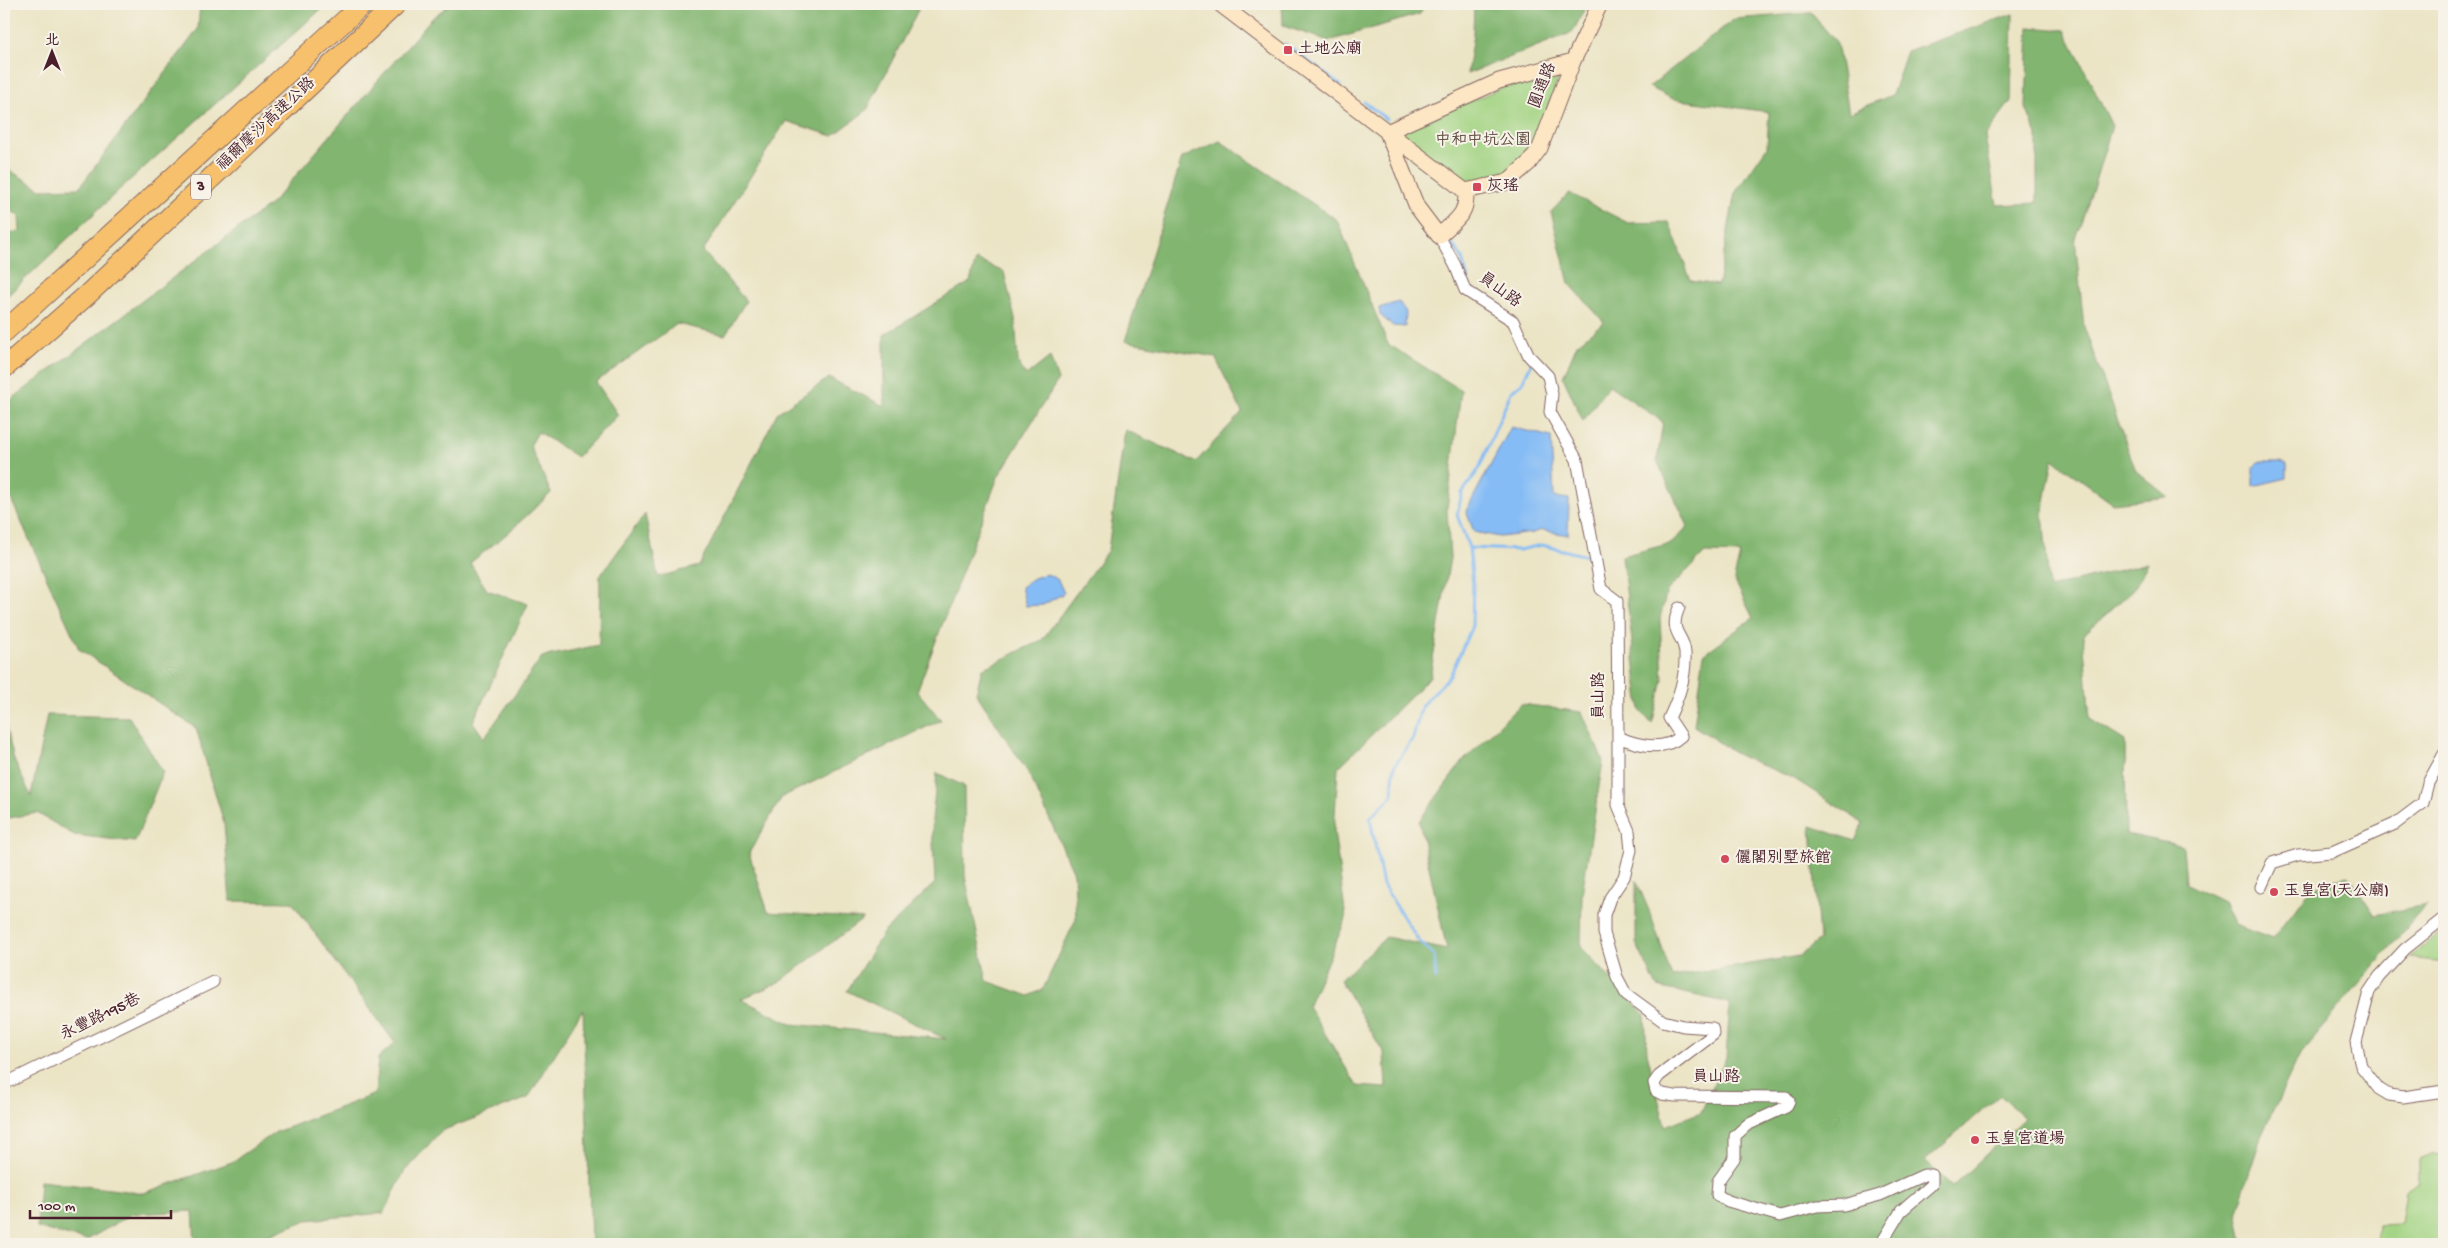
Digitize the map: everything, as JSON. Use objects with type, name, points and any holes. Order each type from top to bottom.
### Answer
[{"type":"highway","name":"福爾摩沙高速公路","points":[[4,332],[363,4]]},
{"type":"highway","name":"福爾摩沙高速公路","points":[[4,368],[87,295],[396,4]]},
{"type":"street","points":[[1220,4],[1387,132],[1471,190],[1465,212],[1442,233]]},
{"type":"street","name":"圓通路","points":[[1471,190],[1507,182],[1529,163],[1540,148],[1573,61],[1600,4]]},
{"type":"street","points":[[1387,132],[1499,81],[1573,61]]},
{"type":"street","name":"員山路","points":[[1387,132],[1417,207],[1442,233],[1464,290],[1513,321],[1529,356],[1548,376],[1552,394],[1550,412],[1577,460],[1600,589],[1617,600],[1618,805],[1629,831],[1631,850],[1624,877],[1610,898],[1604,915],[1604,933],[1616,976],[1626,994],[1663,1021],[1683,1026],[1712,1028],[1714,1034],[1659,1076],[1654,1082],[1656,1090],[1662,1094],[1675,1096],[1786,1097],[1789,1101],[1786,1107],[1747,1125],[1735,1136],[1734,1157],[1718,1181],[1717,1195],[1728,1201],[1780,1216],[1817,1206],[1844,1205],[1880,1195],[1924,1175],[1932,1175],[1932,1184],[1901,1211],[1880,1244]]},
{"type":"street","name":"員山路","points":[[1618,737],[1633,743],[1662,745],[1673,742],[1681,736],[1669,718],[1680,696],[1683,680],[1685,651],[1675,631],[1675,616],[1679,608]]},
{"type":"street","points":[[2261,887],[2272,863],[2298,854],[2332,852],[2395,824],[2423,803],[2428,783],[2444,754]]},
{"type":"street","points":[[2444,918],[2405,948],[2379,977],[2369,992],[2356,1042],[2361,1066],[2379,1089],[2389,1095],[2402,1097],[2444,1091]]},
{"type":"street","name":"永豐路195巷","points":[[4,1084],[213,982]]},
{"type":"green space","points":[[200,4],[327,4],[120,189],[4,299],[4,235],[20,231],[19,216],[4,206],[4,167],[41,189],[79,188],[198,29]]},
{"type":"green space","points":[[450,4],[897,4],[919,8],[867,110],[833,136],[786,121],[703,251],[746,301],[725,335],[677,324],[596,382],[618,415],[577,457],[538,432],[530,446],[551,493],[508,533],[470,563],[487,590],[528,604],[473,722],[484,738],[542,657],[599,645],[600,576],[645,514],[658,577],[699,566],[777,413],[829,378],[884,406],[884,335],[970,282],[976,260],[1004,272],[1015,319],[1018,362],[1026,376],[1050,357],[1058,380],[998,477],[917,691],[941,720],[782,797],[749,853],[768,912],[863,919],[778,983],[741,999],[791,1024],[946,1039],[847,991],[883,933],[935,883],[932,820],[937,773],[964,786],[965,876],[987,981],[1029,996],[1043,989],[1076,919],[1074,873],[1029,774],[976,693],[982,669],[1042,640],[1108,550],[1125,430],[1196,462],[1242,412],[1215,357],[1125,341],[1182,158],[1220,141],[1337,220],[1388,344],[1461,390],[1447,510],[1450,558],[1430,677],[1338,768],[1334,831],[1346,919],[1308,1006],[1357,1086],[1386,1088],[1384,1053],[1340,980],[1386,937],[1447,950],[1419,821],[1462,762],[1521,704],[1582,712],[1603,761],[1582,894],[1581,947],[1645,1015],[1647,1053],[1665,1126],[1701,1112],[1726,1058],[1730,1003],[1657,987],[1636,943],[1636,880],[1650,913],[1672,977],[1799,956],[1819,940],[1811,826],[1855,841],[1863,823],[1793,778],[1740,756],[1694,726],[1704,654],[1753,618],[1734,579],[1740,554],[1705,553],[1667,591],[1660,618],[1663,680],[1652,724],[1640,710],[1622,556],[1672,543],[1688,526],[1657,461],[1663,422],[1609,385],[1583,421],[1563,377],[1577,344],[1604,322],[1569,283],[1551,212],[1569,193],[1628,223],[1669,222],[1691,281],[1718,285],[1735,193],[1767,147],[1769,112],[1673,99],[1649,87],[1734,19],[1811,13],[1837,43],[1849,113],[1892,95],[1907,51],[2013,14],[2011,101],[1985,136],[1997,205],[2037,203],[2037,135],[2026,108],[2029,27],[2065,30],[2112,126],[2088,204],[2075,238],[2084,327],[2136,471],[2168,497],[2113,503],[2053,459],[2043,512],[2049,588],[2148,563],[2134,589],[2083,635],[2090,719],[2125,741],[2126,834],[2183,846],[2186,884],[2225,903],[2235,925],[2272,939],[2312,888],[2348,875],[2375,915],[2426,905],[2300,1054],[2260,1140],[2237,1211],[2243,1244],[582,1244],[591,1241],[583,1009],[528,1098],[441,1131],[404,1172],[384,1213],[307,1220],[246,1244],[195,1244],[193,1211],[132,1214],[87,1240],[37,1228],[40,1181],[144,1193],[232,1162],[276,1132],[375,1094],[378,1058],[395,1043],[292,902],[230,901],[224,823],[196,728],[79,649],[4,484],[4,405],[272,203],[431,19]],"holes":[[[2000,1095],[2024,1118],[1952,1187],[1925,1161]]]},
{"type":"green space","points":[[1282,4],[1425,4],[1420,14],[1329,41],[1283,26]]},
{"type":"green space","points":[[1474,4],[1587,4],[1573,32],[1467,74],[1473,35]]},
{"type":"green space","name":"中和中坑公園","points":[[1561,70],[1535,146],[1510,173],[1478,193],[1398,133],[1501,88]]},
{"type":"green space","points":[[47,715],[129,717],[163,772],[135,842],[74,835],[37,813],[4,819],[4,719],[14,760],[31,796]]},
{"type":"green space","points":[[2444,929],[2444,962],[2410,958]]},
{"type":"green space","points":[[2433,1154],[2444,1156],[2444,1244],[2376,1244],[2378,1225],[2401,1224],[2406,1191],[2419,1182],[2419,1160]]},
{"type":"water","points":[[1399,302],[1406,312],[1405,327],[1393,326],[1380,315],[1379,308]]},
{"type":"water","points":[[1511,427],[1551,437],[1554,497],[1569,499],[1568,535],[1542,530],[1500,537],[1474,532],[1466,511]]},
{"type":"water","points":[[2258,462],[2280,462],[2287,464],[2287,478],[2253,486],[2253,469]]},
{"type":"water","points":[[1047,574],[1058,580],[1064,593],[1043,605],[1026,606],[1021,587],[1034,578]]},
{"type":"waterway","points":[[1285,44],[1340,85]]},
{"type":"waterway","points":[[1364,102],[1386,119]]},
{"type":"waterway","points":[[1446,236],[1461,256],[1468,279]]},
{"type":"waterway","points":[[1436,979],[1434,955],[1418,940],[1383,885],[1370,818],[1392,796],[1394,767],[1413,738],[1422,705],[1450,676],[1472,626],[1473,583],[1469,548],[1457,515],[1462,493],[1479,469],[1511,392],[1522,383],[1532,362]]},
{"type":"waterway","points":[[1469,548],[1519,550],[1542,545],[1591,557]]},
{"type":"waterway","points":[[1622,624],[1623,732]]},
{"type":"waterway","points":[[1623,781],[1624,795]]},
{"type":"place","name":"土地公廟","points":[[1288,50]]},
{"type":"place","name":"灰瑤","points":[[1477,187]]},
{"type":"place","name":"儷閣別墅旅館","points":[[1725,859]]},
{"type":"place","name":"玉皇宮(天公廟)","points":[[2274,892]]},
{"type":"place","name":"玉皇宮道場","points":[[1975,1140]]}]
